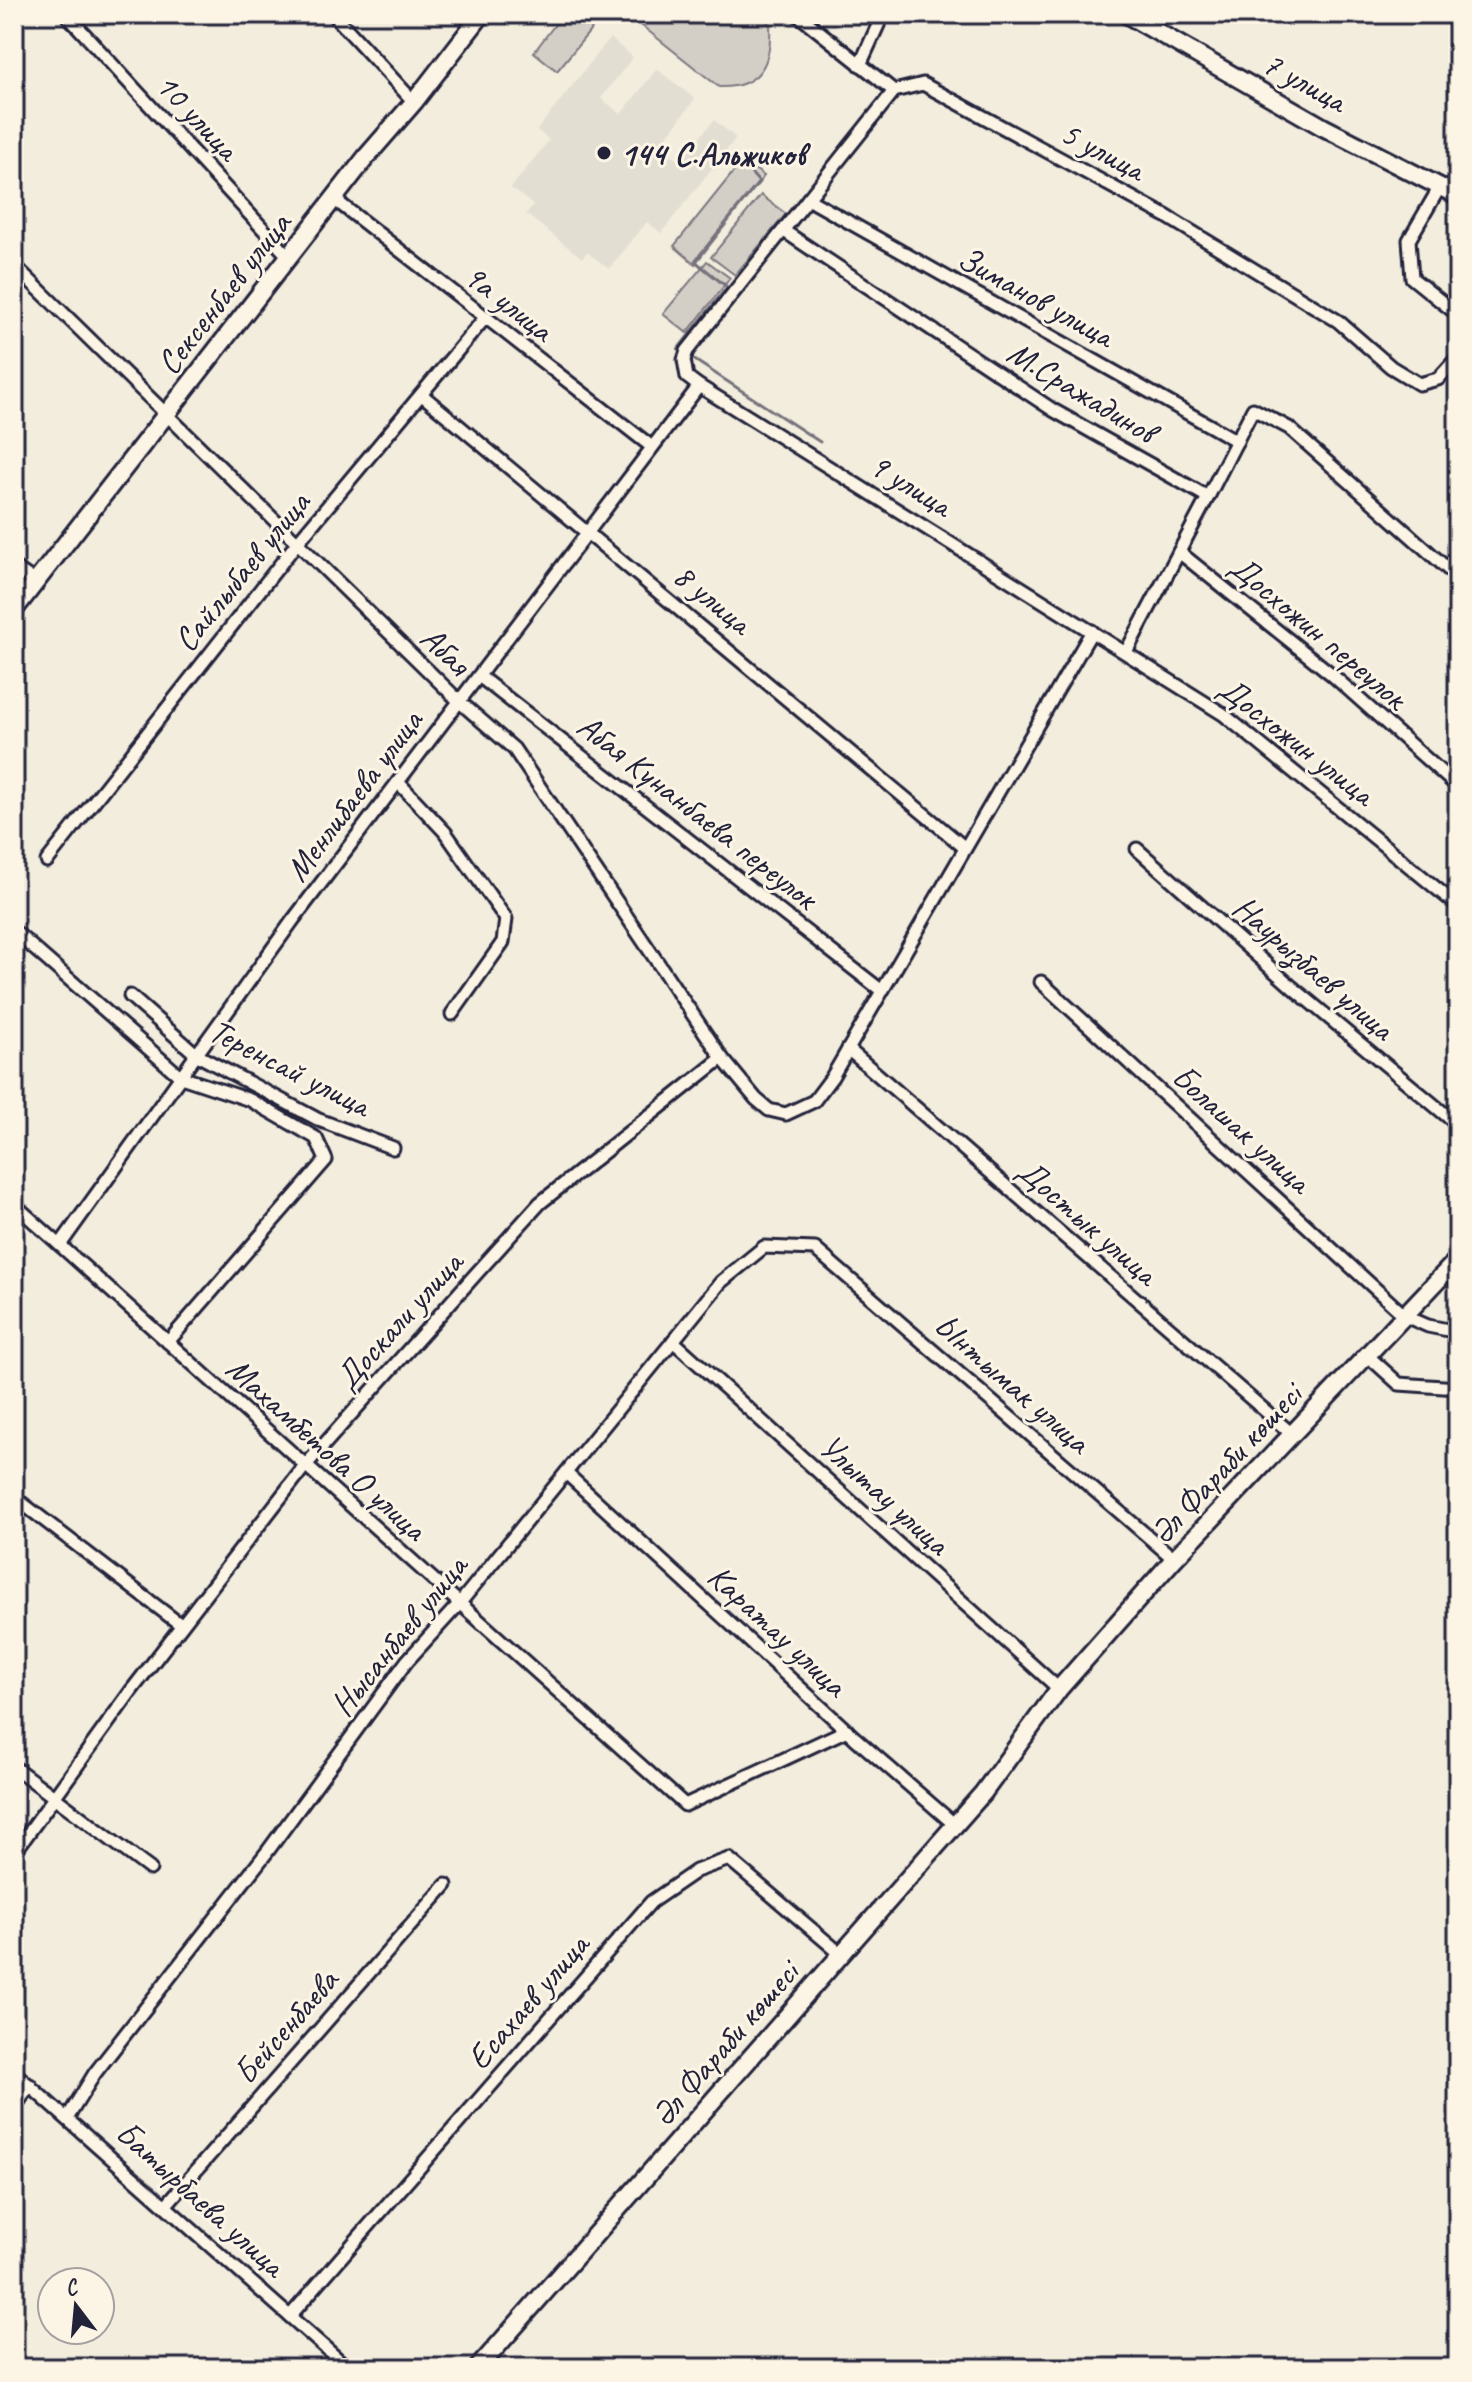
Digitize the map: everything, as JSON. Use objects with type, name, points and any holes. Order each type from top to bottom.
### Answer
[{"type":"street","name":"10 улица","points":[[66,14],[289,257]]},
{"type":"street","points":[[333,14],[414,102]]},
{"type":"street","name":"Сексенбаев улица","points":[[14,610],[482,14]]},
{"type":"street","points":[[699,386],[687,377],[684,369],[687,351],[894,91],[797,14]]},
{"type":"street","points":[[860,65],[883,14]]},
{"type":"street","name":"7 улица","points":[[1126,14],[1323,127],[1458,196]]},
{"type":"street","name":"5 улица","points":[[894,91],[923,84],[1166,216],[1338,321],[1391,367],[1419,384],[1438,379],[1458,357]]},
{"type":"street","points":[[1441,185],[1409,240],[1412,278],[1458,315]]},
{"type":"street","name":"9а улица","points":[[334,199],[652,447]]},
{"type":"street","name":"Зиманов улица","points":[[808,199],[1237,441]]},
{"type":"street","name":"М.Сражадинов","points":[[784,231],[1029,395],[1208,497]]},
{"type":"street","name":"Абая","points":[[14,265],[460,702],[514,749],[722,1058],[756,1099],[769,1110],[786,1114],[814,1101],[848,1049]]},
{"type":"street","name":"Сайлыбаев улица","points":[[47,861],[297,543],[484,319]]},
{"type":"street","name":"Менлибаева улица","points":[[60,1245],[398,782],[699,386]]},
{"type":"street","name":"9 улица","points":[[699,386],[1092,631]]},
{"type":"street","name":"8 улица","points":[[422,395],[965,848]]},
{"type":"street","points":[[1126,652],[1253,409],[1289,428],[1458,578]]},
{"type":"street","name":"Досхожин переулок","points":[[1179,552],[1330,673],[1458,787]]},
{"type":"street","points":[[14,567],[36,582]]},
{"type":"street","points":[[848,1049],[1092,631]]},
{"type":"street","name":"Досхожин улица","points":[[1092,631],[1223,714],[1458,906]]},
{"type":"street","name":"Абая Кунанбаева переулок","points":[[479,676],[882,991]]},
{"type":"street","points":[[398,782],[445,832],[506,919],[503,942],[452,1014]]},
{"type":"street","name":"Наурызбаев улица","points":[[1137,849],[1292,987],[1458,1125]]},
{"type":"street","name":"Теренсай улица","points":[[14,931],[181,1077]]},
{"type":"street","name":"Болашак улица","points":[[1041,982],[1405,1316]]},
{"type":"street","name":"Теренсай улица","points":[[130,996],[197,1055],[319,1120],[393,1148]]},
{"type":"street","name":"Достык улица","points":[[848,1049],[1293,1435]]},
{"type":"street","name":"Доскали улица","points":[[14,1853],[52,1796],[305,1466],[540,1203],[722,1058]]},
{"type":"street","points":[[168,1342],[326,1160],[316,1138],[250,1100],[181,1077]]},
{"type":"street","name":"Махамбетова О улица","points":[[14,1204],[685,1805],[847,1730]]},
{"type":"street","name":"Нысанбаев улица","points":[[68,2117],[95,2073],[267,1852],[407,1661],[459,1604],[721,1282],[764,1247],[815,1249]]},
{"type":"street","name":"Ынтымак улица","points":[[815,1249],[1174,1559]]},
{"type":"street","name":"Әл Фараби көшесі","points":[[478,2368],[955,1825],[1059,1689],[1174,1559],[1458,1259]]},
{"type":"street","points":[[1405,1316],[1428,1326],[1458,1332]]},
{"type":"street","name":"Улытау улица","points":[[673,1341],[1059,1689]]},
{"type":"street","points":[[1368,1356],[1399,1384],[1458,1388]]},
{"type":"street","name":"Каратау улица","points":[[566,1473],[955,1825]]},
{"type":"street","points":[[14,1497],[181,1625]]},
{"type":"street","points":[[14,1767],[150,1869]]},
{"type":"street","name":"Есахаев улица","points":[[290,2316],[651,1902],[696,1871],[729,1859],[842,1955]]},
{"type":"street","name":"Бейсенбаева","points":[[166,2205],[446,1885]]},
{"type":"street","name":"Батырбаева улица","points":[[14,2072],[348,2368]]},
{"type":"street","points":[[14,2108],[30,2085]]},
{"type":"shaded area","points":[[563,14],[580,14],[594,26],[557,71],[534,52]]},
{"type":"shaded area","points":[[627,14],[758,14],[770,24],[766,61],[754,78],[745,83],[719,87]]},
{"type":"shaded area","name":"144 С.Альжиков","points":[[610,38],[633,57],[601,98],[621,114],[657,69],[695,99],[660,145],[680,162],[714,120],[736,138],[661,233],[647,222],[609,269],[587,252],[582,258],[526,214],[533,205],[511,188],[549,140],[537,130]]},
{"type":"shaded area","points":[[743,160],[764,176],[695,264],[674,246]]},
{"type":"shaded area","points":[[761,195],[786,214],[735,275],[711,257]]},
{"type":"shaded area","points":[[707,261],[730,278],[687,333],[663,314]]},
{"type":"waterway","points":[[683,353],[678,349],[727,287],[695,261],[759,182],[743,164]]},
{"type":"waterway","points":[[690,357],[820,442]]},
{"type":"place","name":"144 С.Альжиков","points":[[604,153]]}]
